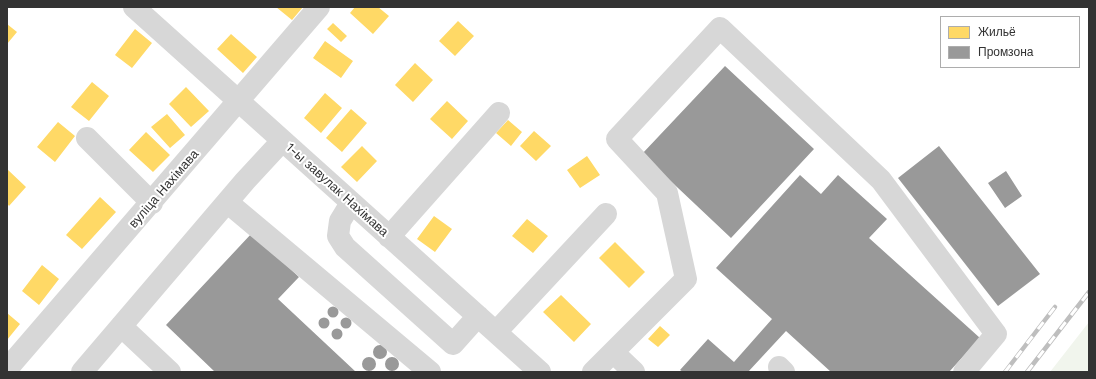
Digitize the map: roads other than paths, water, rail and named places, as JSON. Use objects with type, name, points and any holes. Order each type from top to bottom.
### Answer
[{"type":"street","name":"вуліца Нахімава","points":[[7,369],[152,203],[319,7]]},
{"type":"street","name":"1-ы завулак Нахімава","points":[[136,8],[538,371]]},
{"type":"street","points":[[593,372],[686,279],[667,193],[617,138],[720,28],[881,180],[996,334],[964,372]]},
{"type":"street","points":[[389,237],[499,113]]},
{"type":"street","points":[[87,138],[152,203]]},
{"type":"street","points":[[82,372],[227,202],[282,141]]},
{"type":"street","points":[[227,202],[430,372]]},
{"type":"street","points":[[351,203],[340,221],[338,236],[345,247],[436,329],[453,344],[478,316]]},
{"type":"street","points":[[496,332],[606,214]]},
{"type":"street","points":[[120,326],[170,372]]},
{"type":"street","points":[[613,352],[634,372]]},
{"type":"railway","points":[[1027,372],[1089,292]]},
{"type":"railway","points":[[1005,372],[1055,307]]}]
